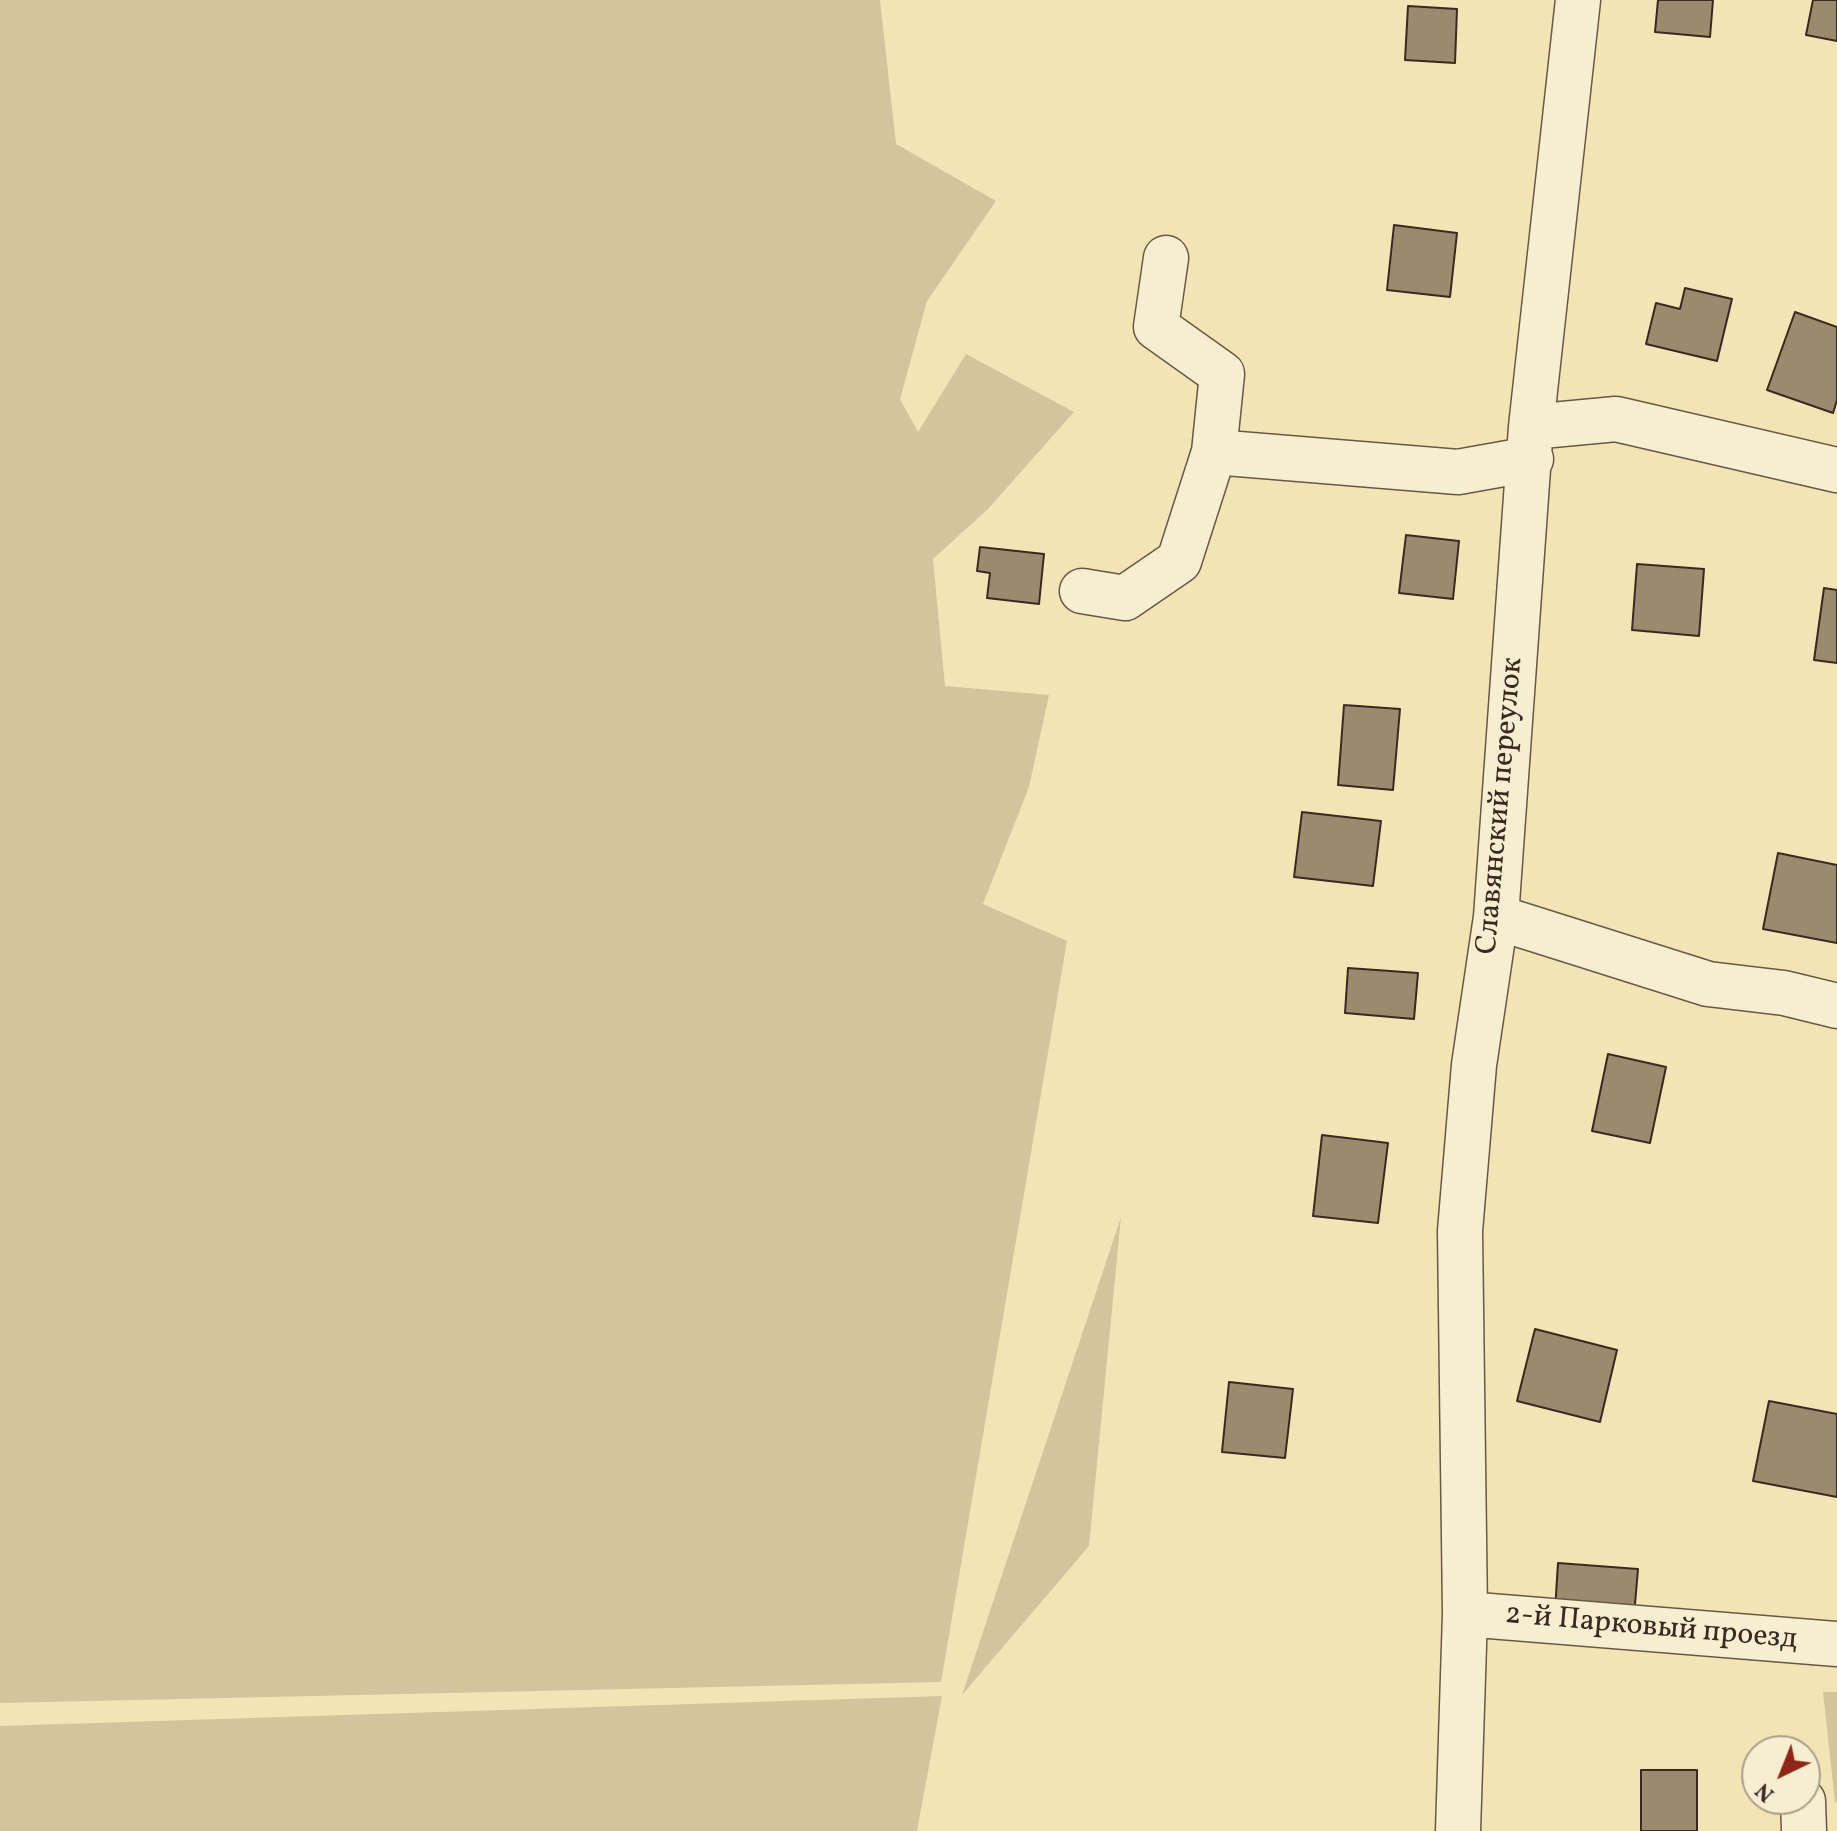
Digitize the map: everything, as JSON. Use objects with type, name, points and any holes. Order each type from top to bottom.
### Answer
[{"type":"street","name":"Славянский переулок","points":[[1458,1831],[1465,1614],[1460,1231],[1474,1065],[1496,917],[1531,443],[1578,0]]},
{"type":"street","points":[[1082,591],[1125,598],[1179,561],[1214,452],[1222,374],[1156,327],[1166,258]]},
{"type":"street","points":[[1214,452],[1458,472],[1531,443],[1616,419],[1837,470]]},
{"type":"street","points":[[1496,917],[1708,984],[1784,993],[1837,1006]]},
{"type":"street","name":"2-й Парковый проезд","points":[[1465,1614],[1837,1644]]},
{"type":"shaded area","points":[[0,0],[880,0],[896,144],[996,201],[927,301],[900,399],[918,432],[966,354],[1074,412],[988,509],[933,559],[945,686],[1049,695],[1029,787],[983,904],[1067,941],[941,1682],[0,1703]]},
{"type":"shaded area","points":[[1121,1217],[1089,1546],[962,1695]]},
{"type":"shaded area","points":[[1823,1692],[1837,1692],[1837,1803],[1835,1802]]},
{"type":"shaded area","points":[[942,1696],[917,1831],[0,1831],[0,1726]]},
{"type":"building","points":[[1658,0],[1713,0],[1710,37],[1655,32]]},
{"type":"building","points":[[1813,0],[1837,0],[1837,41],[1806,35]]},
{"type":"building","points":[[1408,6],[1457,9],[1455,63],[1405,60]]},
{"type":"building","points":[[1394,225],[1457,233],[1450,297],[1387,290]]},
{"type":"building","points":[[1685,288],[1732,299],[1717,361],[1646,344],[1656,303],[1680,309]]},
{"type":"building","points":[[1795,312],[1837,327],[1837,400],[1833,413],[1767,390]]},
{"type":"building","points":[[1406,535],[1459,541],[1453,599],[1399,593]]},
{"type":"building","points":[[980,547],[1044,554],[1039,604],[987,598],[990,573],[977,571]]},
{"type":"building","points":[[1637,564],[1704,569],[1699,636],[1632,630]]},
{"type":"building","points":[[1824,588],[1837,590],[1837,663],[1814,660]]},
{"type":"building","points":[[1344,705],[1400,709],[1393,790],[1338,785]]},
{"type":"building","points":[[1302,812],[1381,821],[1373,886],[1294,877]]},
{"type":"building","points":[[1778,853],[1837,865],[1837,943],[1763,929]]},
{"type":"building","points":[[1348,968],[1418,973],[1414,1019],[1345,1013]]},
{"type":"building","points":[[1608,1054],[1666,1067],[1650,1143],[1592,1131]]},
{"type":"building","points":[[1322,1135],[1388,1143],[1378,1223],[1313,1216]]},
{"type":"building","points":[[1535,1329],[1617,1350],[1600,1422],[1517,1401]]},
{"type":"building","points":[[1229,1382],[1293,1389],[1285,1458],[1222,1452]]},
{"type":"building","points":[[1769,1401],[1837,1414],[1837,1497],[1753,1481]]},
{"type":"building","points":[[1558,1563],[1638,1569],[1634,1616],[1555,1610]]},
{"type":"building","points":[[1641,1770],[1697,1770],[1697,1831],[1641,1831]]}]
